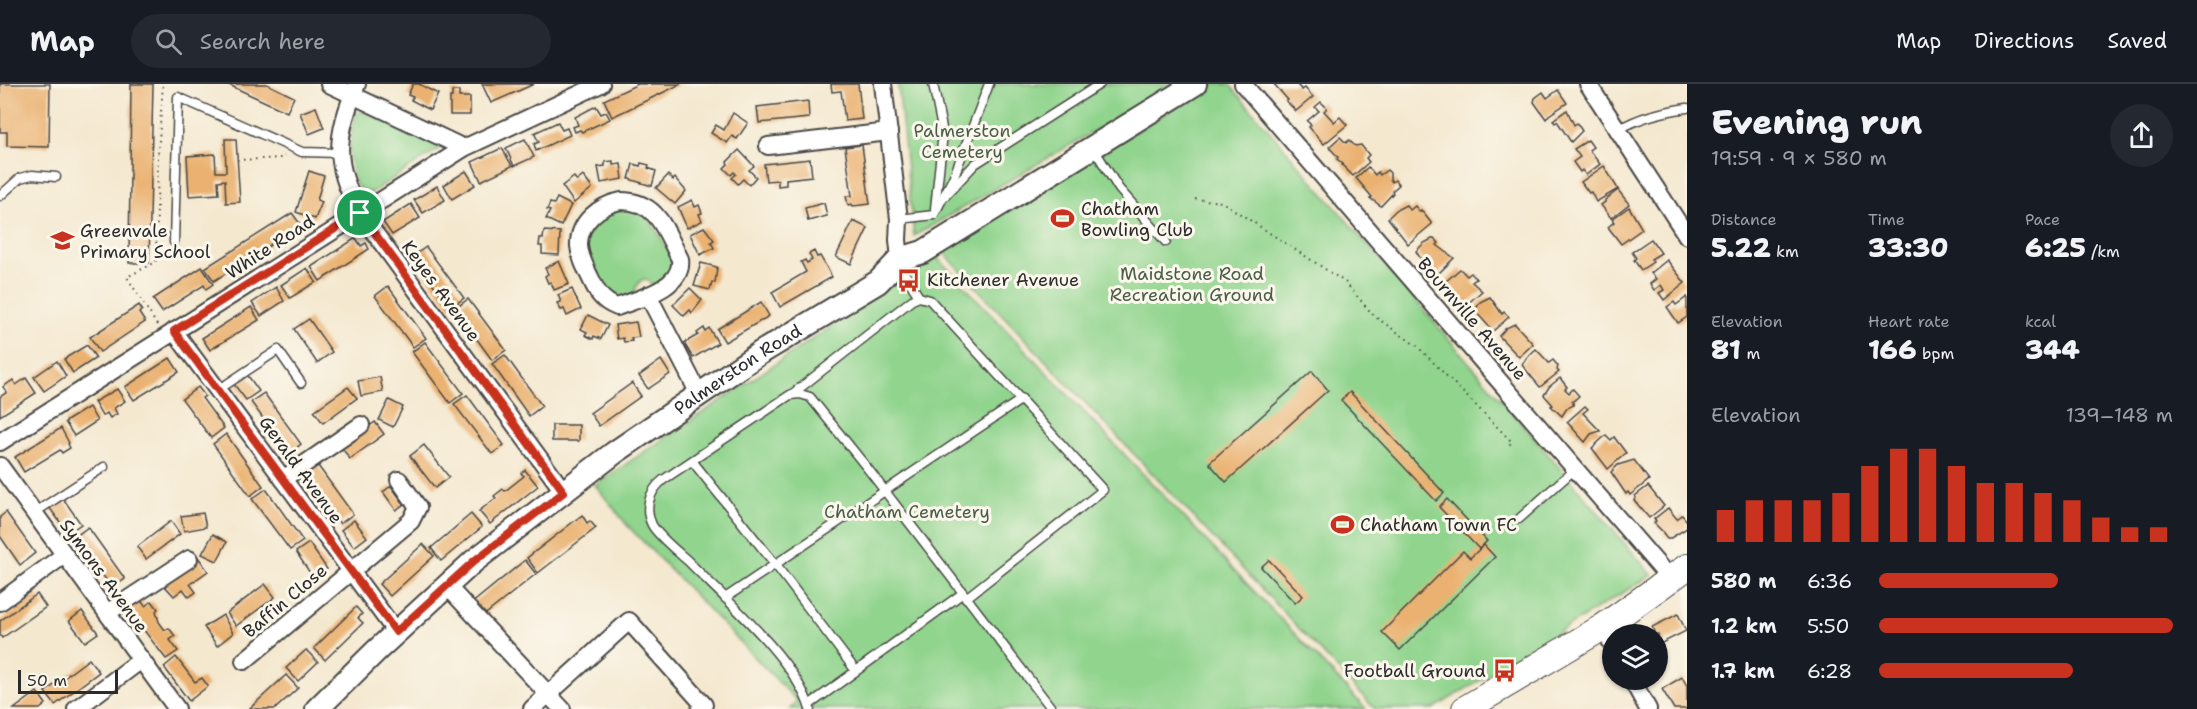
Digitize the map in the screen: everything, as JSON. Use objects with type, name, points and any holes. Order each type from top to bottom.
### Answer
[{"type":"main road","points":[[1621,624],[1679,574]]},
{"type":"main road","points":[[1465,709],[1602,638]]},
{"type":"street","points":[[329,84],[355,90],[464,148]]},
{"type":"street","name":"White Road","points":[[0,442],[464,148],[601,84]]},
{"type":"street","points":[[884,84],[899,219],[900,259]]},
{"type":"street","name":"Palmerston Road","points":[[317,709],[396,632],[494,544],[614,453],[760,354],[878,282],[900,259],[923,252],[1195,84]]},
{"type":"street","name":"Bournville Avenue","points":[[1243,84],[1576,468],[1679,574]]},
{"type":"street","points":[[1588,84],[1687,236]]},
{"type":"street","name":"Keyes Avenue","points":[[355,90],[344,121],[339,153],[348,191],[360,213],[564,492]]},
{"type":"street","points":[[768,146],[889,132]]},
{"type":"street","points":[[630,201],[642,204],[657,216],[680,259],[681,266],[677,277],[648,295],[617,307],[605,302],[598,294],[581,257],[579,238],[590,218],[600,208],[613,202],[630,201]]},
{"type":"street","points":[[648,295],[699,394]]},
{"type":"street","name":"Gerald Avenue","points":[[169,334],[218,390],[396,632]]},
{"type":"street","points":[[283,479],[361,425]]},
{"type":"street","name":"Symons Avenue","points":[[0,466],[177,709]]},
{"type":"street","name":"Baffin Close","points":[[244,661],[411,521],[418,507],[399,480]]},
{"type":"street","points":[[0,602],[64,555]]},
{"type":"street","points":[[107,613],[189,559]]},
{"type":"street","points":[[447,586],[562,709]]},
{"type":"street","points":[[532,709],[629,621],[702,707]]},
{"type":"street","points":[[76,709],[141,660]]},
{"type":"street","points":[[1638,690],[1648,709]]},
{"type":"lane","points":[[933,84],[943,133],[934,215]]},
{"type":"lane","points":[[934,215],[945,196],[988,84]]},
{"type":"lane","points":[[945,196],[975,164],[1100,84]]},
{"type":"lane","points":[[174,242],[178,97],[302,152],[339,153]]},
{"type":"lane","points":[[1618,130],[1632,121],[1687,108]]},
{"type":"lane","points":[[1093,146],[1119,189],[1166,242]]},
{"type":"lane","points":[[0,196],[20,178],[32,175],[56,177]]},
{"type":"lane","points":[[899,219],[934,215]]},
{"type":"lane","points":[[900,259],[905,274],[919,297]]},
{"type":"lane","points":[[919,297],[930,300],[1102,490],[964,595],[856,671],[810,707],[796,678],[725,598],[653,526],[649,515],[649,499],[655,486],[790,395],[814,376],[912,300],[919,297]]},
{"type":"lane","points":[[218,390],[278,350],[301,383]]},
{"type":"lane","points":[[814,376],[809,387],[810,397],[886,492],[1052,709]]},
{"type":"lane","points":[[790,395],[800,394],[810,397]]},
{"type":"lane","points":[[725,598],[1022,399]]},
{"type":"lane","points":[[693,462],[775,564],[856,671]]},
{"type":"lane","points":[[34,513],[104,467]]},
{"type":"lane","points":[[1519,519],[1576,468]]},
{"type":"path","points":[[163,84],[158,165],[156,262],[127,278],[169,334]]},
{"type":"path","points":[[237,160],[283,158],[289,146]]},
{"type":"path","points":[[1195,199],[1222,202],[1345,282],[1374,316],[1417,346],[1447,375],[1512,442],[1509,445]]},
{"type":"path","points":[[1234,210],[1235,204]]},
{"type":"green space","name":"Palmerston Cemetery","points":[[898,84],[1175,84],[914,236]]},
{"type":"green space","name":"Maidstone Road Recreation Ground","points":[[1215,84],[1229,84],[1652,575],[1433,709],[1375,709],[939,248]]},
{"type":"green space","points":[[361,111],[437,143],[439,149],[366,196],[354,180],[350,159],[354,116]]},
{"type":"green space","points":[[612,208],[644,210],[674,259],[675,269],[654,286],[646,279],[641,280],[635,289],[636,294],[620,300],[605,294],[585,245],[588,231]]},
{"type":"green space","name":"Chatham Cemetery","points":[[936,256],[1366,709],[790,709],[797,701],[627,525],[595,485]]},
{"type":"building","points":[[0,84],[50,84],[49,147],[7,146],[7,132],[0,132]]},
{"type":"building","points":[[131,84],[153,84],[149,263],[129,263]]},
{"type":"building","points":[[227,84],[267,84],[294,97],[287,112]]},
{"type":"building","points":[[413,84],[419,84],[438,94],[430,110],[411,100],[413,97],[408,95]]},
{"type":"building","points":[[482,84],[534,84],[491,103]]},
{"type":"building","points":[[638,84],[681,84],[612,117],[604,100]]},
{"type":"building","points":[[831,84],[858,84],[862,119],[845,121],[841,91],[832,92]]},
{"type":"building","points":[[1274,84],[1296,84],[1302,90],[1305,88],[1313,97],[1296,111]]},
{"type":"building","points":[[1558,90],[1567,103],[1546,119],[1534,102],[1535,98],[1543,92],[1547,98]]},
{"type":"building","points":[[452,91],[459,91],[459,97],[470,97],[470,115],[450,115]]},
{"type":"building","points":[[808,101],[809,118],[759,123],[757,107]]},
{"type":"building","points":[[1321,102],[1327,108],[1324,111],[1334,122],[1340,117],[1347,125],[1324,144],[1309,127],[1311,125],[1307,121],[1319,111],[1315,107]]},
{"type":"building","points":[[596,106],[601,114],[606,112],[610,119],[582,132],[580,130],[575,132],[573,127],[578,125],[575,117]]},
{"type":"building","points":[[316,107],[324,128],[309,134],[300,113]]},
{"type":"building","points":[[1567,110],[1574,125],[1577,123],[1582,131],[1571,142],[1557,121],[1555,123],[1553,120]]},
{"type":"building","points":[[733,113],[748,123],[737,139],[732,136],[727,143],[711,133],[716,125],[724,130]]},
{"type":"building","points":[[558,122],[562,130],[567,128],[570,135],[536,151],[534,144],[539,142],[534,133]]},
{"type":"building","points":[[1340,137],[1346,143],[1349,140],[1355,146],[1361,145],[1369,155],[1366,158],[1369,162],[1353,176],[1329,147]]},
{"type":"building","points":[[225,139],[236,139],[240,202],[226,203],[225,180],[218,181],[219,194],[189,196],[187,156],[215,154],[216,172],[226,172]]},
{"type":"building","points":[[525,139],[534,157],[514,166],[506,148]]},
{"type":"building","points":[[1588,140],[1593,147],[1589,150],[1600,164],[1586,175],[1582,170],[1580,172],[1573,162],[1580,157],[1574,149]]},
{"type":"building","points":[[862,145],[870,204],[853,206],[848,205],[846,196],[852,196],[845,147]]},
{"type":"building","points":[[502,148],[512,166],[481,181],[472,162]]},
{"type":"building","points":[[739,150],[754,166],[749,170],[756,177],[749,185],[743,179],[738,184],[732,178],[736,174],[734,172],[731,175],[724,168]]},
{"type":"building","points":[[810,159],[812,176],[786,179],[786,185],[778,186],[778,180],[766,181],[764,164]]},
{"type":"building","points":[[613,161],[613,165],[621,164],[623,179],[601,183],[598,167],[605,166],[605,162]]},
{"type":"building","points":[[641,163],[649,165],[648,168],[656,171],[652,186],[629,179],[633,164],[640,166]]},
{"type":"building","points":[[1604,166],[1618,189],[1596,202],[1591,192],[1589,193],[1581,182]]},
{"type":"building","points":[[1368,167],[1375,175],[1378,172],[1380,175],[1387,170],[1392,182],[1395,180],[1399,185],[1381,206],[1370,198],[1372,197],[1356,178]]},
{"type":"building","points":[[309,171],[324,176],[317,200],[322,202],[315,219],[296,212]]},
{"type":"building","points":[[466,171],[475,185],[452,199],[444,185]]},
{"type":"building","points":[[668,175],[673,180],[675,178],[686,191],[675,204],[656,188]]},
{"type":"building","points":[[583,176],[592,188],[574,203],[562,186],[574,177],[577,181]]},
{"type":"building","points":[[437,186],[445,200],[423,213],[414,200]]},
{"type":"building","points":[[1618,190],[1629,204],[1611,218],[1601,205]]},
{"type":"building","points":[[557,198],[571,205],[561,226],[546,219],[550,211],[547,210],[550,203],[554,204]]},
{"type":"building","points":[[692,200],[695,207],[699,205],[702,221],[687,228],[678,207]]},
{"type":"building","points":[[824,203],[827,216],[808,221],[805,208]]},
{"type":"building","points":[[411,204],[420,218],[392,235],[383,222]]},
{"type":"building","points":[[1406,205],[1410,210],[1415,206],[1420,212],[1421,210],[1432,224],[1408,244],[1388,218],[1396,210]]},
{"type":"building","points":[[1629,207],[1642,229],[1621,244],[1608,227],[1614,222],[1612,219]]},
{"type":"building","points":[[292,213],[301,225],[214,281],[205,268]]},
{"type":"building","points":[[853,221],[868,228],[851,264],[836,257]]},
{"type":"building","points":[[704,227],[714,240],[711,242],[714,248],[700,255],[690,234]]},
{"type":"building","points":[[544,231],[560,232],[559,255],[542,254],[542,246],[539,246]]},
{"type":"building","points":[[356,238],[361,246],[366,243],[369,249],[320,281],[311,267]]},
{"type":"building","points":[[1434,238],[1439,243],[1437,245],[1454,258],[1438,274],[1423,263],[1416,251],[1424,243]]},
{"type":"building","points":[[1651,239],[1661,253],[1651,259],[1653,262],[1641,270],[1632,252]]},
{"type":"building","points":[[426,247],[464,298],[450,308],[413,256]]},
{"type":"building","points":[[814,251],[817,257],[820,256],[832,277],[780,307],[772,292],[806,272],[801,262],[805,260],[807,263],[812,260],[809,254]]},
{"type":"building","points":[[1667,260],[1685,283],[1664,300],[1659,293],[1664,290],[1661,285],[1654,290],[1650,284],[1656,279],[1651,273]]},
{"type":"building","points":[[559,261],[569,284],[554,290],[551,282],[548,283],[545,276],[548,274],[545,268]]},
{"type":"building","points":[[701,263],[717,267],[715,283],[712,282],[710,290],[694,286]]},
{"type":"building","points":[[202,267],[213,284],[206,289],[204,285],[162,312],[153,299]]},
{"type":"building","points":[[307,268],[316,282],[290,298],[281,285]]},
{"type":"building","points":[[1460,269],[1467,276],[1471,273],[1476,279],[1472,282],[1482,291],[1465,306],[1445,282]]},
{"type":"building","points":[[388,286],[426,338],[413,347],[375,296]]},
{"type":"building","points":[[276,287],[284,301],[261,316],[252,303]]},
{"type":"building","points":[[690,288],[702,300],[692,313],[690,310],[684,316],[673,305]]},
{"type":"building","points":[[572,289],[581,309],[567,316],[564,309],[561,310],[557,303],[561,302],[558,295]]},
{"type":"building","points":[[1490,297],[1502,314],[1504,312],[1509,317],[1493,331],[1475,311],[1480,302]]},
{"type":"building","points":[[1687,297],[1687,317],[1678,323],[1667,307],[1674,302],[1676,305]]},
{"type":"building","points":[[468,299],[506,350],[492,360],[455,309]]},
{"type":"building","points":[[761,302],[769,316],[725,342],[717,329]]},
{"type":"building","points":[[139,305],[142,310],[139,313],[145,322],[100,352],[90,337]]},
{"type":"building","points":[[251,307],[259,320],[210,350],[202,338]]},
{"type":"building","points":[[588,315],[608,325],[601,339],[594,336],[593,339],[585,335],[587,332],[581,329]]},
{"type":"building","points":[[309,319],[332,352],[317,363],[294,329]]},
{"type":"building","points":[[636,322],[639,337],[624,342],[623,338],[617,339],[615,325]]},
{"type":"building","points":[[1515,324],[1533,344],[1519,357],[1499,336],[1506,328]]},
{"type":"building","points":[[704,328],[705,331],[709,328],[718,343],[693,358],[684,343],[698,335],[697,333]]},
{"type":"building","points":[[425,342],[463,393],[450,403],[412,352]]},
{"type":"building","points":[[87,345],[96,358],[73,373],[64,359]]},
{"type":"building","points":[[1536,349],[1549,363],[1553,360],[1559,372],[1540,387],[1522,365]]},
{"type":"building","points":[[505,355],[542,406],[529,416],[492,364]]},
{"type":"building","points":[[170,358],[179,372],[134,400],[125,387]]},
{"type":"building","points":[[661,360],[670,374],[648,389],[639,376]]},
{"type":"building","points":[[57,361],[66,376],[44,391],[34,377]]},
{"type":"building","points":[[1312,371],[1328,390],[1226,482],[1209,463]]},
{"type":"building","points":[[246,373],[259,391],[246,400],[233,383]]},
{"type":"building","points":[[380,377],[383,392],[361,396],[358,381]]},
{"type":"building","points":[[26,378],[36,393],[0,416],[0,397],[7,392],[3,387],[13,380],[16,385]]},
{"type":"building","points":[[1560,378],[1569,393],[1573,389],[1579,396],[1572,402],[1574,405],[1567,408],[1562,416],[1551,406],[1553,405],[1544,395],[1549,387]]},
{"type":"building","points":[[632,383],[641,396],[599,426],[590,413]]},
{"type":"building","points":[[198,387],[205,396],[202,398],[224,428],[211,438],[182,399]]},
{"type":"building","points":[[348,387],[357,398],[323,423],[314,411]]},
{"type":"building","points":[[117,389],[125,401],[114,408],[117,414],[110,418],[107,413],[102,416],[94,402]]},
{"type":"building","points":[[1350,392],[1444,493],[1436,501],[1341,400]]},
{"type":"building","points":[[264,393],[301,444],[289,454],[251,402]]},
{"type":"building","points":[[467,395],[504,445],[492,454],[454,404]]},
{"type":"building","points":[[389,400],[403,407],[393,427],[379,420]]},
{"type":"building","points":[[1585,406],[1588,409],[1583,413],[1600,431],[1591,434],[1585,442],[1567,422]]},
{"type":"building","points":[[89,407],[97,421],[74,436],[65,422]]},
{"type":"building","points":[[375,422],[384,434],[350,459],[341,447]]},
{"type":"building","points":[[552,425],[579,425],[579,441],[552,441]]},
{"type":"building","points":[[61,428],[70,448],[62,453],[60,450],[24,472],[15,457]]},
{"type":"building","points":[[226,434],[263,486],[250,496],[213,444]]},
{"type":"building","points":[[1606,435],[1611,440],[1614,437],[1626,453],[1608,469],[1592,448]]},
{"type":"building","points":[[424,445],[449,477],[435,488],[410,456]]},
{"type":"building","points":[[1634,460],[1649,480],[1630,495],[1628,492],[1626,494],[1611,472],[1618,465]]},
{"type":"building","points":[[316,463],[353,514],[340,524],[303,472]]},
{"type":"building","points":[[525,470],[538,486],[490,524],[479,511],[496,498],[494,496],[503,489],[505,491],[524,476],[521,473]]},
{"type":"building","points":[[391,486],[404,504],[396,510],[383,492]]},
{"type":"building","points":[[1648,486],[1664,506],[1649,518],[1634,500],[1635,496]]},
{"type":"building","points":[[266,489],[303,541],[290,550],[252,499]]},
{"type":"building","points":[[62,497],[81,524],[68,533],[49,507]]},
{"type":"building","points":[[1447,499],[1487,541],[1479,549],[1439,507]]},
{"type":"building","points":[[1668,508],[1677,519],[1682,515],[1687,521],[1687,528],[1667,539],[1654,523],[1656,521],[1654,519]]},
{"type":"building","points":[[6,512],[35,553],[20,565],[0,536],[0,517]]},
{"type":"building","points":[[203,513],[206,527],[184,531],[181,516]]},
{"type":"building","points":[[471,514],[482,527],[441,561],[431,548]]},
{"type":"building","points":[[582,515],[587,523],[590,521],[596,528],[538,573],[527,558]]},
{"type":"building","points":[[354,520],[367,537],[354,547],[341,530]]},
{"type":"building","points":[[171,521],[180,534],[146,559],[137,547]]},
{"type":"building","points":[[88,527],[125,579],[112,588],[75,537]]},
{"type":"building","points":[[213,534],[227,542],[217,561],[202,554]]},
{"type":"building","points":[[309,543],[327,569],[314,579],[296,552]]},
{"type":"building","points":[[423,544],[434,556],[390,596],[379,584]]},
{"type":"building","points":[[1484,545],[1495,557],[1400,650],[1382,632],[1463,551],[1470,558]]},
{"type":"building","points":[[198,557],[208,571],[190,584],[196,592],[189,597],[183,589],[174,596],[163,584]]},
{"type":"building","points":[[525,560],[536,574],[482,617],[471,604]]},
{"type":"building","points":[[1269,560],[1303,596],[1295,603],[1261,567]]},
{"type":"building","points":[[265,584],[275,597],[236,626],[227,613]]},
{"type":"building","points":[[37,594],[46,607],[2,638],[0,621]]},
{"type":"building","points":[[139,598],[145,606],[152,601],[158,609],[156,611],[159,622],[165,630],[169,628],[175,636],[170,640],[178,651],[166,659],[126,607]]},
{"type":"building","points":[[356,607],[362,614],[358,618],[363,623],[325,660],[314,648]]},
{"type":"building","points":[[82,611],[98,633],[85,642],[69,621]]},
{"type":"building","points":[[1678,614],[1686,631],[1668,640],[1668,624],[1658,624]]},
{"type":"building","points":[[223,615],[233,633],[217,646],[204,627]]},
{"type":"building","points":[[306,650],[318,662],[298,681],[286,668]]},
{"type":"building","points":[[176,657],[195,682],[202,678],[208,686],[189,701],[164,667]]},
{"type":"building","points":[[89,659],[99,672],[55,705],[45,692]]},
{"type":"building","points":[[286,675],[298,688],[275,709],[249,709]]},
{"type":"building","points":[[1682,677],[1687,686],[1687,709],[1674,709],[1663,690],[1668,690],[1668,685]]},
{"type":"building","points":[[37,692],[46,704],[40,709],[14,709]]},
{"type":"place","name":"Chatham Bowling Club","points":[[1063,219]]},
{"type":"place","name":"Greenvale Primary School","points":[[62,241]]},
{"type":"place","name":"Kitchener Avenue","points":[[909,280]]},
{"type":"place","name":"Chatham Town FC","points":[[1342,525]]},
{"type":"place","name":"Football Ground","points":[[1504,671]]},
{"type":"route","points":[[360,213],[564,492],[474,561],[396,632],[174,331],[360,213]]}]
